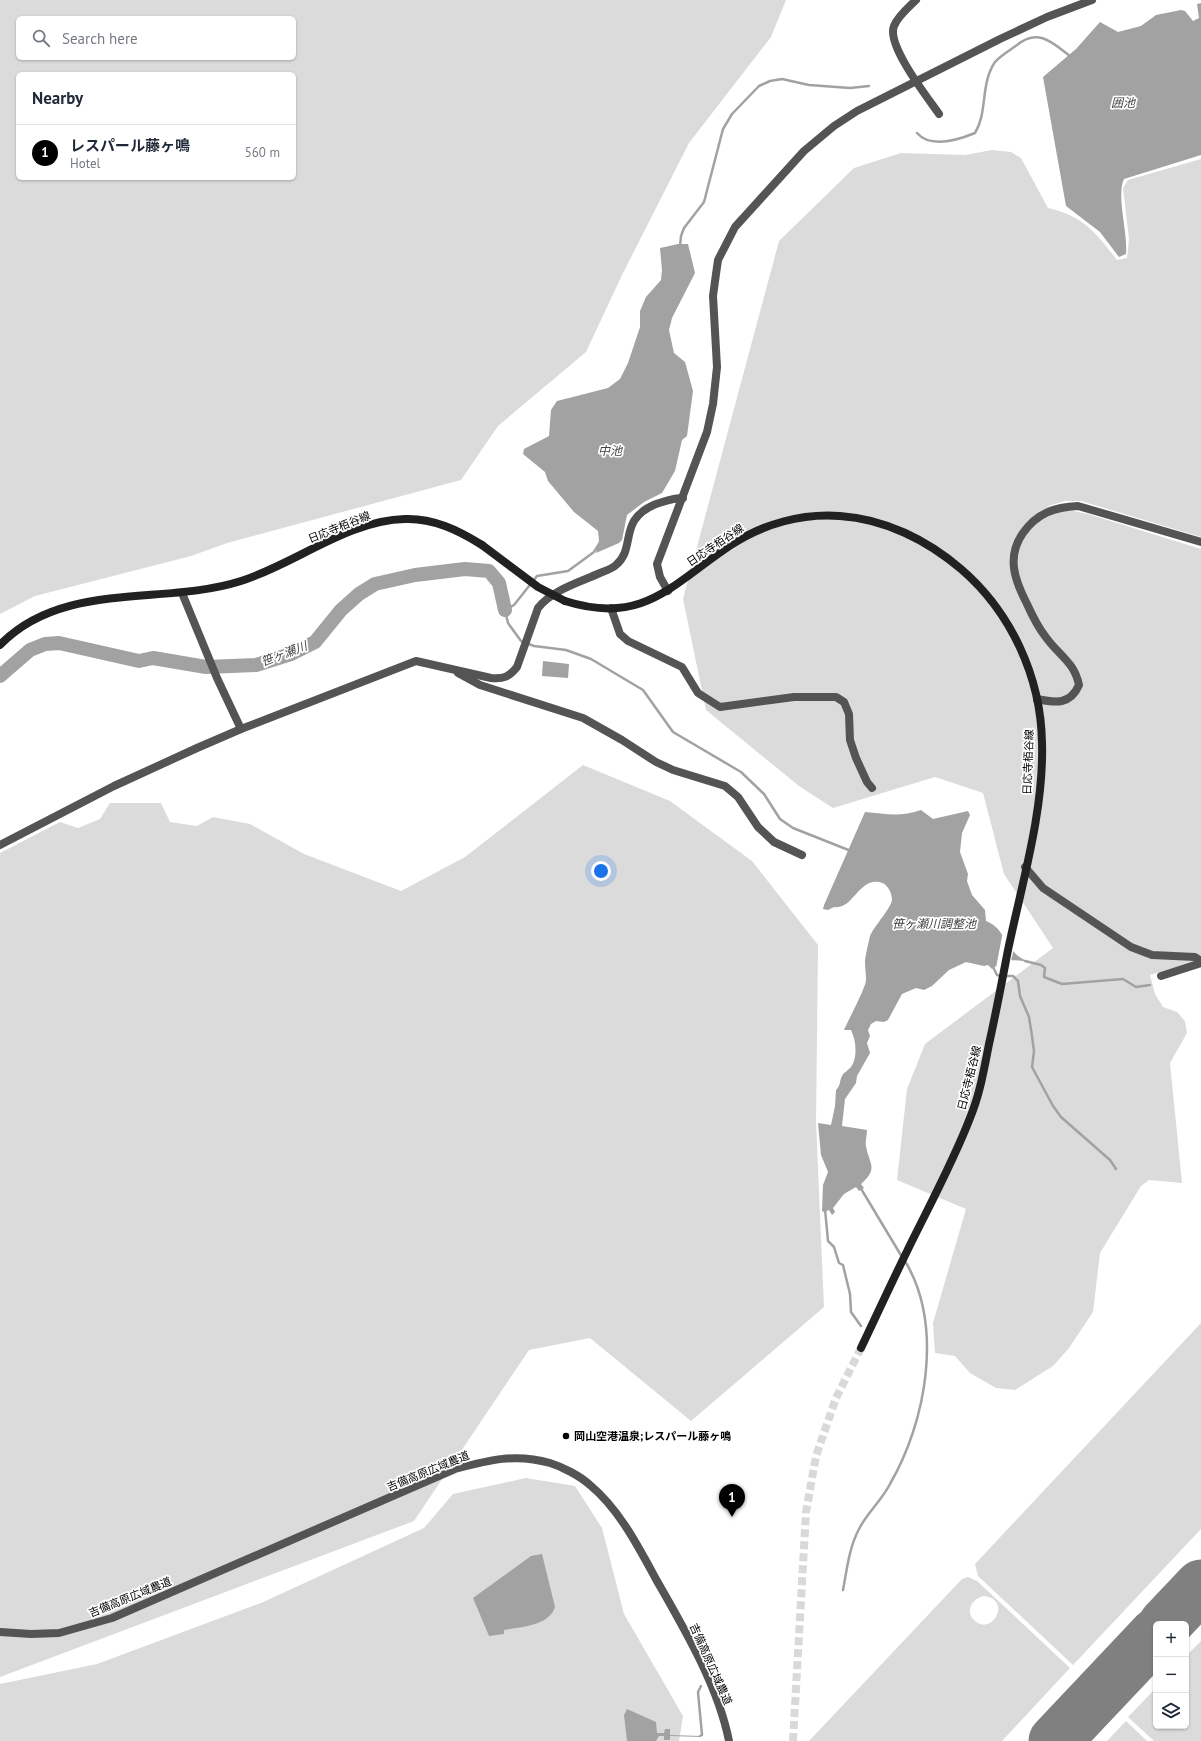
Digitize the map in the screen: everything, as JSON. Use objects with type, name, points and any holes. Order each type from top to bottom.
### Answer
[{"type":"main road","name":"日応寺栢谷線","points":[[0,645],[25,625],[52,612],[100,599],[182,593],[242,581],[267,571],[341,536],[361,528],[390,520],[406,519],[439,524],[464,534],[482,545],[538,587],[565,601],[590,607],[611,608],[638,604],[668,591],[732,544],[759,530],[798,518],[841,516],[882,524],[930,546],[968,575],[983,591],[1008,625],[1018,643],[1032,680],[1037,699],[1042,742],[1041,772],[1026,867],[984,1071],[971,1116],[953,1160],[861,1348]]},
{"type":"street","points":[[916,0],[894,26],[893,35],[903,62],[939,114]]},
{"type":"street","points":[[668,591],[660,576],[657,564],[701,452],[713,404],[717,367],[713,296],[718,260],[725,243],[748,212],[817,139],[857,111],[1000,39],[1047,17],[1093,0]]},
{"type":"street","points":[[0,844],[114,786],[241,729],[416,661],[491,678],[503,679],[511,675],[517,667],[538,608],[542,603],[562,591],[615,566],[620,561],[633,522],[639,514],[673,498],[683,498]]},
{"type":"street","points":[[1037,699],[1058,702],[1067,700],[1075,693],[1079,685],[1072,665],[1046,638],[1037,625],[1018,588],[1014,573],[1015,549],[1019,538],[1028,526],[1050,510],[1061,507],[1078,506],[1201,542]]},
{"type":"street","points":[[182,593],[217,678],[241,729]]},
{"type":"street","points":[[611,608],[620,634],[628,641],[682,666],[698,693],[720,707],[794,696],[836,697],[844,702],[849,714],[850,740],[866,782],[872,788]]},
{"type":"street","points":[[450,668],[480,685],[583,718],[622,740],[656,762],[673,770],[725,786],[738,797],[758,827],[774,842],[802,855]]},
{"type":"street","points":[[1026,867],[1043,888],[1131,947],[1152,955],[1195,957],[1201,962]]},
{"type":"street","points":[[1162,976],[1201,962]]},
{"type":"street","name":"吉備高原広域農道","points":[[0,1632],[31,1634],[59,1633],[112,1618],[456,1469],[488,1460],[515,1457],[533,1459],[551,1463],[590,1484],[607,1502],[634,1539],[702,1665],[716,1699],[729,1741]]},
{"type":"shaded area","points":[[0,0],[786,0],[771,37],[689,143],[622,275],[586,352],[498,426],[461,480],[227,543],[191,556],[35,596],[0,614]]},
{"type":"shaded area","points":[[992,150],[1011,152],[1021,158],[1048,208],[1071,216],[1088,227],[1117,260],[1127,258],[1129,239],[1123,188],[1128,180],[1201,159],[1201,537],[1081,501],[1065,501],[1048,506],[1088,514],[1201,549],[1201,960],[1150,975],[1155,994],[1163,1007],[1177,1012],[1185,1021],[1187,1033],[1170,1063],[1182,1183],[1149,1180],[1141,1186],[1100,1253],[1093,1312],[1069,1348],[1053,1366],[1015,1390],[996,1388],[970,1373],[955,1356],[935,1353],[933,1323],[966,1209],[897,1180],[907,1089],[925,1044],[1053,948],[1004,874],[983,793],[935,777],[833,808],[799,786],[706,710],[683,599],[779,241],[854,168],[901,153],[965,155]]},
{"type":"shaded area","points":[[583,765],[670,801],[752,861],[818,945],[816,1122],[824,1307],[691,1421],[590,1338],[529,1350],[414,1521],[0,1677],[0,853],[60,822],[78,828],[100,819],[110,803],[161,803],[170,822],[197,826],[213,817],[250,824],[304,854],[401,891],[465,857]]},
{"type":"shaded area","points":[[1201,1323],[1201,1529],[1073,1665],[978,1576],[975,1564]]},
{"type":"shaded area","points":[[526,1478],[575,1486],[602,1528],[624,1614],[683,1716],[679,1741],[0,1741],[0,1684],[97,1664],[261,1603],[424,1528],[453,1494]]},
{"type":"shaded area","points":[[968,1577],[977,1581],[1070,1668],[1002,1741],[809,1741],[962,1579]],"holes":[[[984,1596],[993,1599],[997,1604],[998,1610],[992,1622],[980,1624],[973,1619],[970,1612],[971,1605],[980,1597]]]},
{"type":"shaded area","points":[[1201,1641],[1201,1741],[1154,1741],[1128,1717],[1153,1691],[1153,1729],[1189,1729],[1189,1653]]},
{"type":"shaded area","points":[[1126,1721],[1147,1741],[1107,1741]]},
{"type":"water","name":"囲池","points":[[1201,3],[1201,155],[1124,179],[1121,195],[1126,254],[1119,257],[1100,232],[1066,206],[1043,77],[1076,49],[1100,22],[1118,32],[1141,26],[1156,15],[1181,10],[1185,11],[1193,21],[1199,18],[1197,4]]},
{"type":"water","name":"中池","points":[[678,244],[688,244],[695,273],[672,318],[669,330],[674,353],[685,362],[693,391],[687,436],[682,440],[675,471],[662,493],[644,502],[627,515],[622,540],[619,543],[596,553],[599,540],[598,531],[574,512],[548,481],[545,472],[523,454],[524,449],[549,436],[551,410],[557,401],[608,388],[620,379],[628,363],[640,327],[640,311],[646,297],[661,280],[662,270],[660,248]]},
{"type":"water","points":[[543,661],[569,664],[568,678],[542,676]]},
{"type":"water","name":"笹ヶ瀬川調整池","points":[[921,810],[933,819],[968,811],[970,815],[962,833],[960,852],[968,874],[967,881],[972,895],[985,910],[986,921],[996,927],[1011,949],[1019,957],[1028,962],[1017,960],[1009,961],[1001,963],[992,969],[988,965],[984,966],[966,962],[949,970],[932,986],[924,990],[916,988],[902,994],[888,1020],[884,1022],[876,1021],[871,1024],[868,1030],[870,1036],[867,1043],[870,1053],[857,1076],[856,1083],[845,1099],[842,1126],[867,1130],[866,1144],[871,1170],[867,1179],[861,1184],[864,1188],[859,1191],[856,1187],[844,1194],[833,1208],[835,1212],[832,1215],[829,1210],[824,1212],[822,1211],[823,1185],[828,1172],[821,1155],[818,1123],[831,1125],[835,1106],[836,1090],[839,1087],[841,1078],[850,1068],[855,1058],[856,1048],[851,1030],[844,1030],[865,984],[865,960],[870,936],[889,907],[892,897],[890,891],[884,884],[872,882],[861,889],[851,900],[841,907],[834,907],[828,910],[823,909],[865,812],[907,814]]},
{"type":"water","points":[[542,1554],[555,1607],[552,1613],[541,1622],[504,1630],[504,1634],[489,1636],[473,1598],[531,1556]]},
{"type":"water","points":[[627,1709],[656,1722],[657,1733],[664,1733],[665,1729],[670,1729],[670,1735],[701,1737],[670,1736],[670,1740],[664,1740],[664,1736],[659,1736],[656,1741],[627,1741],[624,1715]]},
{"type":"pier","points":[[1003,931],[1014,948],[1011,961],[996,968]]},
{"type":"waterway","points":[[917,133],[923,138],[937,142],[945,142],[975,133],[982,116],[987,79],[990,71],[995,62],[1025,40],[1038,37],[1045,39],[1070,56]]},
{"type":"waterway","points":[[680,247],[681,236],[684,228],[704,202],[723,129],[732,114],[759,86],[770,81],[782,79],[809,85],[850,88],[869,86]]},
{"type":"waterway","points":[[599,544],[594,552],[568,571],[537,576],[514,605],[505,610],[508,623],[521,641],[534,646],[566,650],[591,659],[643,690],[673,732],[741,772],[764,794],[780,819],[793,828],[851,851]]},
{"type":"waterway","name":"笹ヶ瀬川","points":[[0,676],[30,650],[45,644],[59,643],[139,661],[153,658],[206,667],[256,665],[291,654],[315,642],[341,610],[359,594],[375,584],[415,575],[465,569],[489,571],[499,583],[505,610]]},
{"type":"waterway","points":[[1025,961],[1041,965],[1045,968],[1044,977],[1062,984],[1123,979],[1136,987],[1150,985]]},
{"type":"waterway","points":[[992,965],[997,975],[1001,976]]},
{"type":"waterway","points":[[1006,976],[1013,976],[1018,981],[1020,996],[1029,1017],[1034,1051],[1032,1067],[1053,1106],[1061,1117],[1110,1160],[1116,1169]]},
{"type":"waterway","points":[[860,1187],[902,1257]]},
{"type":"waterway","points":[[825,1209],[828,1241],[834,1247],[839,1263],[843,1265],[850,1294],[851,1312],[861,1326]]},
{"type":"waterway","points":[[843,1590],[849,1559],[856,1536],[866,1517],[887,1490],[903,1459],[913,1432],[921,1403],[926,1374],[927,1344],[924,1315],[917,1287],[905,1261]]},
{"type":"waterway","points":[[700,1736],[702,1735],[698,1692],[701,1686]]},
{"type":"runway","points":[[1168,1621],[1201,1586]]},
{"type":"runway","points":[[1055,1741],[1153,1637]]},
{"type":"tunnel","points":[[793,1741],[806,1512],[816,1456],[836,1398],[861,1348]]},
{"type":"place","name":"岡山空港温泉;レスパール藤ヶ鳴","points":[[566,1436]]},
{"type":"place","name":"レスパール藤ヶ鳴","points":[[732,1517]]}]
